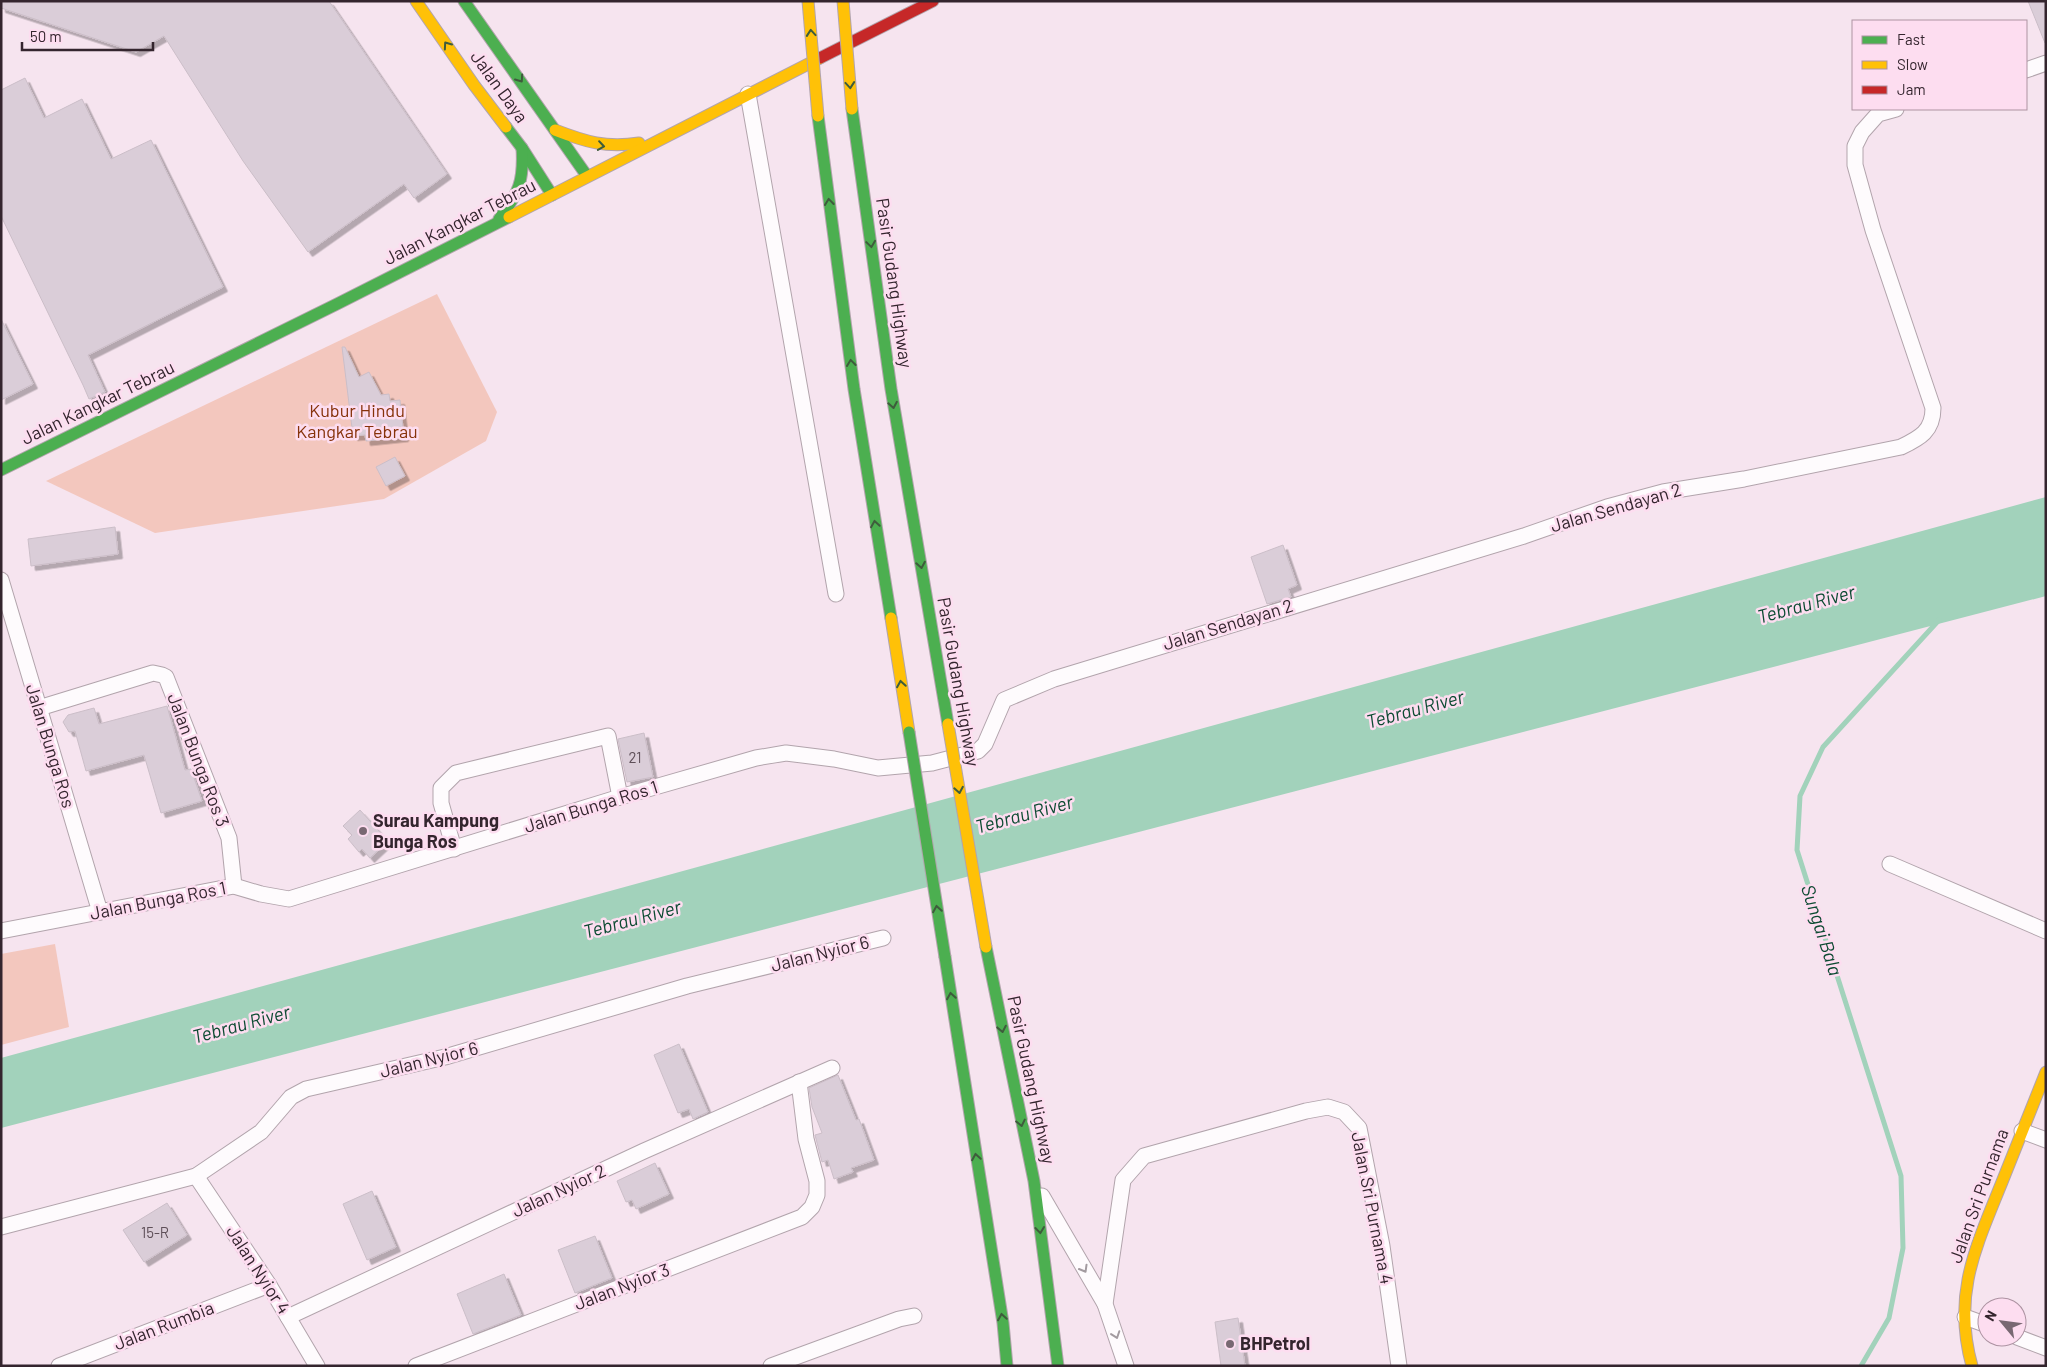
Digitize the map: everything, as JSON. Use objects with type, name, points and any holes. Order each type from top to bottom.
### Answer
[{"type":"main road","name":"Jalan Daya","points":[[416,1],[474,85],[522,148],[552,195]]},
{"type":"main road","name":"Jalan Daya","points":[[464,1],[587,176]]},
{"type":"main road","points":[[808,1],[818,116],[854,389],[1003,1323],[1008,1366]]},
{"type":"main road","name":"Pasir Gudang Highway","points":[[843,1],[852,109],[891,389],[986,946],[1011,1076],[1034,1181],[1058,1366]]},
{"type":"main road","name":"Jalan Kangkar Tebrau","points":[[1,470],[328,309],[933,1]]},
{"type":"main road","points":[[555,130],[592,144],[606,147],[620,147],[658,140]]},
{"type":"main road","points":[[496,223],[518,194],[524,172],[522,148]]},
{"type":"main road","name":"Jalan Sri Purnama","points":[[1972,1366],[1964,1334],[1965,1289],[1972,1258],[2046,1072]]},
{"type":"street","points":[[2027,70],[2046,63]]},
{"type":"street","points":[[748,94],[836,594]]},
{"type":"street","name":"Jalan Sendayan 2","points":[[1008,698],[1054,679],[1524,536],[1607,507],[1663,492],[1744,479],[1901,447],[1915,440],[1926,431],[1933,420],[1934,408],[1872,230],[1855,165],[1855,146],[1862,132],[1878,114],[1892,110]]},
{"type":"street","name":"Jalan Bunga Ros","points":[[1,580],[100,912]]},
{"type":"street","name":"Jalan Bunga Ros 3","points":[[39,708],[153,673],[166,677],[228,838],[234,886]]},
{"type":"street","name":"Jalan Bunga Ros 1","points":[[1,931],[234,886],[261,894],[289,899],[620,797],[756,758],[786,753],[834,759],[878,768],[932,763],[978,751],[985,744],[1002,703],[1008,698]]},
{"type":"street","points":[[454,849],[441,803],[441,788],[456,774],[608,736],[620,797]]},
{"type":"street","points":[[1890,864],[2046,930]]},
{"type":"street","name":"Jalan Nyior 6","points":[[1,1227],[196,1176],[262,1132],[291,1097],[306,1089],[445,1057],[687,986],[883,938]]},
{"type":"street","name":"Jalan Nyior 2","points":[[288,1317],[636,1155],[832,1068]]},
{"type":"street","name":"Jalan Nyior 3","points":[[416,1366],[802,1217],[812,1207],[817,1195],[817,1181],[806,1139],[799,1082]]},
{"type":"street","name":"Jalan Sri Purnama 4","points":[[1104,1304],[1123,1180],[1144,1156],[1306,1111],[1328,1107],[1344,1112],[1359,1128],[1384,1259],[1399,1366]]},
{"type":"street","points":[[2022,1131],[2046,1140]]},
{"type":"street","name":"Jalan Nyior 4","points":[[196,1176],[270,1285],[317,1366]]},
{"type":"street","points":[[1034,1181],[1104,1304],[1126,1366]]},
{"type":"street","name":"Jalan Rumbia","points":[[59,1366],[270,1285]]},
{"type":"street","points":[[771,1366],[898,1319],[914,1316]]},
{"type":"street","points":[[1965,1317],[1977,1322]]},
{"type":"street","points":[[2027,1341],[2046,1348]]},
{"type":"green space","name":"Kubur Hindu Kangkar Tebrau","points":[[437,294],[497,412],[486,441],[384,499],[155,533],[46,481]]},
{"type":"green space","points":[[55,944],[69,1027],[1,1045],[1,954]]},
{"type":"water","name":"Tebrau River","points":[[2046,497],[2046,596],[1,1128],[1,1058]]},
{"type":"building","points":[[1,1],[329,1],[447,174],[414,198],[404,184],[308,252],[243,161],[164,36],[136,52],[1,8]]},
{"type":"building","points":[[2028,1],[2046,1],[2046,43],[2045,43]]},
{"type":"building","points":[[25,78],[44,118],[82,99],[111,159],[151,140],[223,287],[88,355],[105,392],[89,399],[1,216],[1,90]]},
{"type":"building","points":[[1,319],[33,384],[1,400]]},
{"type":"building","points":[[342,347],[345,347],[359,377],[369,372],[381,395],[389,394],[390,401],[400,400],[404,437],[366,441],[365,435],[353,436]]},
{"type":"building","points":[[395,457],[405,476],[386,486],[376,467]]},
{"type":"building","points":[[115,527],[118,554],[31,566],[28,539]]},
{"type":"building","points":[[1283,545],[1297,585],[1288,589],[1291,597],[1267,604],[1251,557]]},
{"type":"building","points":[[167,706],[185,770],[191,769],[202,801],[161,813],[144,755],[86,771],[75,731],[69,732],[63,722],[68,715],[94,708],[99,724]]},
{"type":"building","points":[[644,733],[653,777],[627,782],[618,739]]},
{"type":"building","name":"Surau Kampung Bunga Ros","points":[[360,810],[388,841],[370,858],[362,849],[359,852],[348,839],[352,835],[343,826]]},
{"type":"building","points":[[679,1044],[708,1112],[693,1119],[689,1109],[678,1113],[654,1055]]},
{"type":"building","points":[[838,1075],[856,1120],[859,1119],[874,1160],[851,1168],[853,1172],[834,1179],[828,1160],[822,1162],[815,1135],[822,1133],[812,1107],[809,1088]]},
{"type":"building","points":[[655,1163],[669,1194],[636,1209],[632,1200],[626,1202],[617,1181]]},
{"type":"building","points":[[372,1191],[396,1247],[367,1260],[343,1204]]},
{"type":"building","points":[[167,1203],[187,1235],[144,1262],[123,1230]]},
{"type":"building","points":[[595,1236],[612,1278],[575,1293],[558,1250]]},
{"type":"building","points":[[504,1274],[521,1315],[473,1334],[457,1294]]},
{"type":"building","name":"BHPetrol","points":[[1238,1318],[1245,1366],[1221,1366],[1215,1322]]},
{"type":"waterway","name":"Sungai Bala","points":[[1861,1366],[1889,1318],[1903,1248],[1901,1176],[1797,850],[1800,796],[1823,747],[1939,620]]},
{"type":"traffic: fast","points":[[464,1],[587,176]]},
{"type":"traffic: fast","points":[[852,109],[891,389],[948,724]]},
{"type":"traffic: fast","points":[[818,116],[854,389],[891,618]]},
{"type":"traffic: fast","points":[[506,127],[552,195]]},
{"type":"traffic: fast","points":[[499,219],[516,194],[519,186],[522,169],[522,148]]},
{"type":"traffic: fast","points":[[1,470],[509,217]]},
{"type":"traffic: fast","points":[[909,732],[945,957]]},
{"type":"traffic: fast","points":[[986,947],[1034,1181],[1058,1366]]},
{"type":"traffic: fast","points":[[945,957],[1003,1323],[1007,1366]]},
{"type":"traffic: slow","points":[[416,1],[474,85],[506,127]]},
{"type":"traffic: slow","points":[[808,1],[818,116]]},
{"type":"traffic: slow","points":[[843,1],[852,109]]},
{"type":"traffic: slow","points":[[509,217],[820,58]]},
{"type":"traffic: slow","points":[[555,130],[596,143],[616,145],[639,143]]},
{"type":"traffic: slow","points":[[891,618],[909,732]]},
{"type":"traffic: slow","points":[[948,724],[986,947]]},
{"type":"traffic: slow","points":[[1972,1366],[1966,1340],[1965,1316],[1966,1293],[1970,1271],[1984,1228],[2046,1072]]},
{"type":"traffic: jam","points":[[820,58],[933,1]]},
{"type":"place","name":"Surau Kampung Bunga Ros","points":[[363,831]]},
{"type":"place","name":"BHPetrol","points":[[1230,1344]]}]
